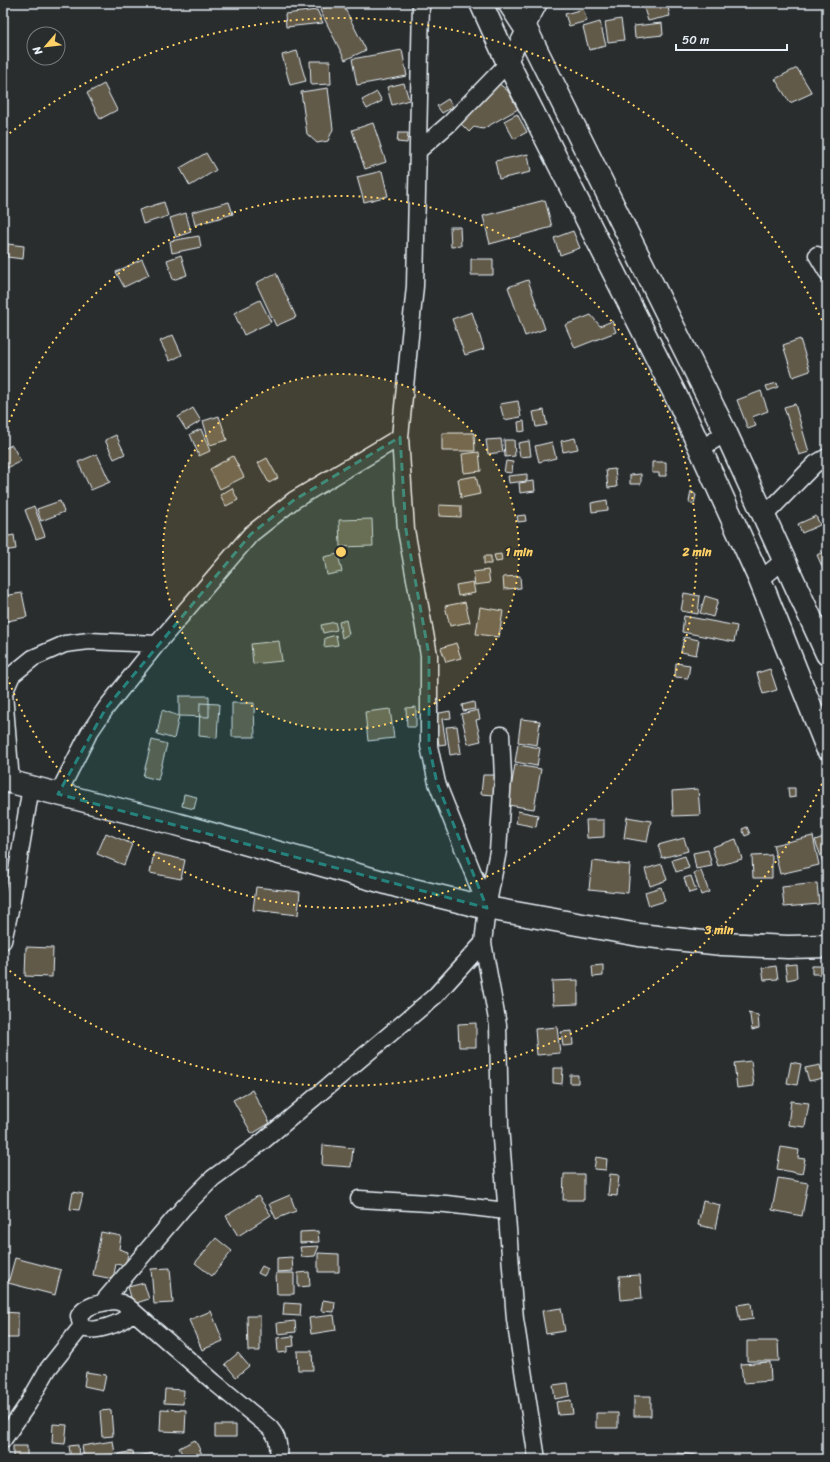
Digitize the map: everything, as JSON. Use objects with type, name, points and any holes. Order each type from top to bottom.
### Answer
[{"type":"main road","points":[[481,3],[508,63],[679,402],[760,580],[827,748]]},
{"type":"main road","points":[[509,3],[526,29],[726,433],[827,654]]},
{"type":"main road","points":[[15,783],[176,824],[397,886],[487,908],[639,935],[722,944],[788,947],[827,946]]},
{"type":"street","points":[[421,3],[414,286],[400,437],[406,530],[429,655],[429,746],[437,783],[487,908]]},
{"type":"street","points":[[418,151],[450,123],[508,63],[539,3]]},
{"type":"street","points":[[817,255],[827,272]]},
{"type":"street","points":[[700,449],[726,433]]},
{"type":"street","points":[[58,794],[89,733],[102,714],[157,644],[251,534],[294,500],[400,437]]},
{"type":"street","points":[[764,516],[814,464],[827,456]]},
{"type":"street","points":[[760,580],[784,560]]},
{"type":"street","points":[[3,941],[11,906],[15,783],[4,693],[12,675],[33,658],[65,644],[89,641],[157,644]]},
{"type":"street","points":[[501,735],[503,776],[498,852],[487,908],[483,943],[498,1025],[500,1126],[515,1319],[537,1459]]},
{"type":"street","points":[[102,1303],[184,1206],[213,1178],[262,1142],[435,996],[483,943]]},
{"type":"street","points":[[359,1199],[446,1204],[506,1211]]},
{"type":"street","points":[[126,1305],[128,1316],[117,1323],[104,1328],[86,1329],[82,1326],[79,1316],[81,1311],[102,1303],[113,1301],[120,1301],[126,1305],[214,1382],[270,1428],[276,1436],[279,1445],[278,1459]]},
{"type":"street","points":[[3,1440],[28,1404],[48,1370],[82,1326]]},
{"type":"highlighted area","points":[[400,437],[406,530],[429,655],[429,746],[437,783],[487,908],[58,794],[106,708],[251,534],[294,500]]},
{"type":"building","points":[[334,3],[342,3],[366,50],[345,60],[320,10]]},
{"type":"building","points":[[650,3],[667,3],[670,16],[648,21],[643,5]]},
{"type":"building","points":[[583,9],[587,21],[569,26],[565,14]]},
{"type":"building","points":[[317,10],[323,23],[286,27],[285,14]]},
{"type":"building","points":[[621,19],[624,40],[608,42],[605,22]]},
{"type":"building","points":[[600,22],[606,46],[589,50],[583,27]]},
{"type":"building","points":[[662,23],[663,35],[635,38],[634,26]]},
{"type":"building","points":[[402,50],[407,76],[357,85],[352,59]]},
{"type":"building","points":[[297,51],[306,81],[290,85],[282,55]]},
{"type":"building","points":[[310,61],[330,61],[331,84],[311,85]]},
{"type":"building","points":[[797,68],[812,93],[790,103],[775,79]]},
{"type":"building","points":[[497,82],[508,91],[518,109],[483,129],[474,127],[469,132],[460,123]]},
{"type":"building","points":[[404,83],[409,100],[392,105],[387,87]]},
{"type":"building","points":[[104,84],[117,110],[100,119],[87,93]]},
{"type":"building","points":[[328,88],[333,129],[328,141],[317,143],[307,134],[301,92]]},
{"type":"building","points":[[377,92],[382,101],[367,109],[362,100]]},
{"type":"building","points":[[448,99],[453,107],[442,113],[437,106]]},
{"type":"building","points":[[517,114],[527,132],[514,139],[504,121]]},
{"type":"building","points":[[373,123],[386,162],[365,169],[352,130]]},
{"type":"building","points":[[398,133],[408,133],[407,143],[397,142]]},
{"type":"building","points":[[206,153],[216,170],[190,186],[180,168]]},
{"type":"building","points":[[528,154],[531,172],[499,179],[495,161]]},
{"type":"building","points":[[382,171],[388,196],[364,202],[357,177]]},
{"type":"building","points":[[545,200],[552,227],[490,244],[483,216]]},
{"type":"building","points":[[164,202],[168,216],[143,224],[139,210]]},
{"type":"building","points":[[229,202],[233,214],[195,225],[192,212]]},
{"type":"building","points":[[186,213],[191,232],[176,237],[170,218]]},
{"type":"building","points":[[450,227],[460,227],[461,246],[451,247]]},
{"type":"building","points":[[573,231],[580,248],[560,255],[554,238]]},
{"type":"building","points":[[199,236],[201,247],[172,253],[170,241]]},
{"type":"building","points":[[8,244],[24,246],[23,259],[7,257]]},
{"type":"building","points":[[181,255],[187,275],[173,280],[167,260]]},
{"type":"building","points":[[142,259],[149,275],[124,287],[116,272]]},
{"type":"building","points":[[471,259],[493,259],[493,275],[471,275]]},
{"type":"building","points":[[276,273],[296,317],[276,326],[256,283]]},
{"type":"building","points":[[528,280],[545,329],[525,336],[508,287]]},
{"type":"building","points":[[260,300],[271,322],[244,335],[234,313]]},
{"type":"building","points":[[472,312],[484,349],[465,355],[452,319]]},
{"type":"building","points":[[591,315],[600,326],[612,321],[616,332],[575,348],[565,325]]},
{"type":"building","points":[[173,335],[182,355],[170,361],[160,341]]},
{"type":"building","points":[[800,339],[810,371],[793,377],[783,345]]},
{"type":"building","points":[[777,383],[778,387],[768,391],[766,386]]},
{"type":"building","points":[[761,391],[768,411],[752,417],[756,426],[748,429],[737,400]]},
{"type":"building","points":[[518,401],[521,417],[504,420],[500,404]]},
{"type":"building","points":[[795,404],[809,452],[799,455],[784,407]]},
{"type":"building","points":[[193,408],[201,421],[186,430],[178,417]]},
{"type":"building","points":[[544,410],[547,425],[536,427],[533,412]]},
{"type":"building","points":[[219,416],[227,440],[210,445],[203,421]]},
{"type":"building","points":[[524,421],[525,431],[519,432],[518,422]]},
{"type":"building","points":[[201,429],[210,451],[199,456],[190,434]]},
{"type":"building","points":[[442,433],[474,433],[475,451],[442,451]]},
{"type":"building","points":[[116,435],[125,454],[114,459],[105,440]]},
{"type":"building","points":[[575,438],[578,449],[563,452],[561,441]]},
{"type":"building","points":[[501,439],[503,452],[488,454],[486,440]]},
{"type":"building","points":[[504,440],[514,440],[515,456],[505,457]]},
{"type":"building","points":[[529,441],[531,456],[520,457],[518,443]]},
{"type":"building","points":[[552,442],[556,458],[539,462],[535,446]]},
{"type":"building","points":[[12,445],[21,461],[3,470],[3,449]]},
{"type":"building","points":[[479,452],[481,471],[464,473],[462,454]]},
{"type":"building","points":[[97,454],[110,482],[91,490],[78,462]]},
{"type":"building","points":[[233,456],[244,477],[220,489],[210,469]]},
{"type":"building","points":[[267,458],[278,478],[269,483],[258,463]]},
{"type":"building","points":[[506,461],[513,462],[512,473],[504,472]]},
{"type":"building","points":[[652,462],[666,462],[666,476],[659,476],[659,473],[652,473]]},
{"type":"building","points":[[615,469],[617,487],[608,488],[606,470]]},
{"type":"building","points":[[527,474],[527,481],[509,483],[508,476]]},
{"type":"building","points":[[641,474],[641,484],[630,484],[630,475]]},
{"type":"building","points":[[476,476],[480,494],[461,498],[458,479]]},
{"type":"building","points":[[534,481],[535,491],[520,493],[519,483]]},
{"type":"building","points":[[232,488],[238,500],[226,506],[220,495]]},
{"type":"building","points":[[691,491],[696,495],[694,504],[689,502]]},
{"type":"building","points":[[607,500],[608,510],[592,512],[591,503]]},
{"type":"building","points":[[60,501],[64,512],[41,521],[37,509]]},
{"type":"building","points":[[439,505],[461,506],[461,517],[439,516]]},
{"type":"building","points":[[34,506],[45,536],[36,539],[25,510]]},
{"type":"building","points":[[525,515],[526,521],[518,522],[517,516]]},
{"type":"building","points":[[816,516],[820,525],[802,533],[798,524]]},
{"type":"building","points":[[372,519],[373,546],[340,547],[339,520]]},
{"type":"building","points":[[14,535],[16,549],[3,551],[3,537]]},
{"type":"building","points":[[823,552],[827,561],[827,572],[825,573],[817,555]]},
{"type":"building","points":[[338,554],[342,572],[327,575],[324,557]]},
{"type":"building","points":[[501,554],[502,561],[496,562],[494,555]]},
{"type":"building","points":[[484,556],[491,556],[491,564],[484,564]]},
{"type":"building","points":[[488,570],[490,583],[475,585],[473,572]]},
{"type":"building","points":[[520,576],[521,588],[504,589],[503,577]]},
{"type":"building","points":[[473,582],[475,593],[458,596],[456,585]]},
{"type":"building","points":[[22,593],[27,617],[3,622],[3,596]]},
{"type":"building","points":[[684,593],[700,596],[698,614],[681,611]]},
{"type":"building","points":[[705,596],[718,600],[713,617],[700,613]]},
{"type":"building","points":[[465,602],[470,622],[450,626],[445,606]]},
{"type":"building","points":[[480,607],[503,611],[499,637],[476,634]]},
{"type":"building","points":[[684,616],[737,626],[734,642],[682,632]]},
{"type":"building","points":[[346,620],[349,634],[342,638],[339,622]]},
{"type":"building","points":[[335,622],[337,630],[323,633],[321,625]]},
{"type":"building","points":[[336,635],[338,645],[324,647],[325,638]]},
{"type":"building","points":[[684,637],[699,640],[696,655],[681,652]]},
{"type":"building","points":[[279,641],[282,661],[253,664],[251,644]]},
{"type":"building","points":[[456,643],[461,658],[446,662],[441,648]]},
{"type":"building","points":[[676,663],[690,665],[688,678],[675,677]]},
{"type":"building","points":[[770,669],[777,690],[763,694],[757,673]]},
{"type":"building","points":[[179,696],[209,696],[209,717],[179,716]]},
{"type":"building","points":[[474,702],[475,709],[463,711],[462,705]]},
{"type":"building","points":[[200,703],[219,704],[217,738],[199,736]]},
{"type":"building","points":[[232,703],[254,703],[255,737],[232,737]]},
{"type":"building","points":[[416,707],[416,727],[407,727],[406,708]]},
{"type":"building","points":[[390,709],[394,738],[368,741],[365,712]]},
{"type":"building","points":[[162,710],[179,716],[174,739],[157,734]]},
{"type":"building","points":[[478,710],[480,719],[476,720],[481,741],[468,744],[461,714]]},
{"type":"building","points":[[450,711],[451,718],[442,719],[446,744],[439,745],[434,714]]},
{"type":"building","points":[[521,719],[540,721],[537,745],[518,742]]},
{"type":"building","points":[[457,726],[461,753],[450,755],[446,727]]},
{"type":"building","points":[[152,740],[167,744],[158,780],[143,776]]},
{"type":"building","points":[[518,744],[540,748],[537,766],[515,762]]},
{"type":"building","points":[[515,765],[541,769],[534,809],[508,805]]},
{"type":"building","points":[[483,775],[495,775],[494,795],[481,794]]},
{"type":"building","points":[[788,788],[795,788],[795,797],[789,798]]},
{"type":"building","points":[[698,789],[700,815],[673,816],[672,791]]},
{"type":"building","points":[[184,794],[197,797],[194,809],[182,806]]},
{"type":"building","points":[[827,804],[827,813],[826,813],[823,806]]},
{"type":"building","points":[[518,811],[538,815],[536,827],[516,823]]},
{"type":"building","points":[[627,817],[651,821],[647,842],[624,838]]},
{"type":"building","points":[[586,820],[604,820],[604,837],[587,838]]},
{"type":"building","points":[[747,827],[750,834],[745,836],[742,829]]},
{"type":"building","points":[[106,833],[132,844],[124,865],[97,854]]},
{"type":"building","points":[[813,836],[819,865],[780,874],[773,845]]},
{"type":"building","points":[[827,836],[827,864],[824,865],[815,840]]},
{"type":"building","points":[[684,838],[688,851],[662,858],[658,845]]},
{"type":"building","points":[[736,839],[742,859],[718,866],[712,847]]},
{"type":"building","points":[[708,850],[712,866],[696,869],[693,853]]},
{"type":"building","points":[[154,853],[185,860],[181,879],[150,873]]},
{"type":"building","points":[[772,855],[772,878],[753,878],[752,856]]},
{"type":"building","points":[[685,856],[689,868],[676,872],[672,860]]},
{"type":"building","points":[[592,861],[630,865],[628,893],[589,889]]},
{"type":"building","points":[[662,864],[667,880],[650,886],[645,869]]},
{"type":"building","points":[[701,871],[709,892],[701,895],[694,873]]},
{"type":"building","points":[[691,876],[696,891],[689,893],[684,878]]},
{"type":"building","points":[[817,883],[819,904],[784,907],[782,887]]},
{"type":"building","points":[[256,887],[300,892],[298,915],[253,910]]},
{"type":"building","points":[[661,887],[665,901],[649,906],[645,892]]},
{"type":"building","points":[[26,947],[53,948],[52,977],[25,976]]},
{"type":"building","points":[[796,964],[797,978],[787,980],[785,965]]},
{"type":"building","points":[[603,965],[603,976],[593,977],[592,966]]},
{"type":"building","points":[[776,966],[778,979],[764,980],[762,968]]},
{"type":"building","points":[[812,966],[821,966],[821,974],[812,974]]},
{"type":"building","points":[[578,980],[578,1004],[553,1005],[552,981]]},
{"type":"building","points":[[748,1013],[758,1015],[759,1028],[752,1030],[750,1015]]},
{"type":"building","points":[[476,1023],[476,1047],[459,1047],[458,1024]]},
{"type":"building","points":[[557,1027],[560,1053],[537,1055],[535,1029]]},
{"type":"building","points":[[572,1031],[573,1045],[563,1046],[561,1032]]},
{"type":"building","points":[[751,1061],[754,1086],[737,1088],[734,1063]]},
{"type":"building","points":[[791,1062],[801,1064],[797,1085],[787,1083]]},
{"type":"building","points":[[820,1065],[823,1078],[809,1081],[805,1068]]},
{"type":"building","points":[[553,1068],[563,1068],[562,1084],[553,1083]]},
{"type":"building","points":[[570,1075],[578,1075],[578,1083],[570,1083]]},
{"type":"building","points":[[252,1090],[270,1123],[252,1134],[233,1100]]},
{"type":"building","points":[[791,1101],[809,1103],[805,1127],[788,1125]]},
{"type":"building","points":[[323,1145],[353,1148],[351,1167],[322,1165]]},
{"type":"building","points":[[781,1147],[799,1150],[798,1158],[805,1159],[802,1174],[777,1169]]},
{"type":"building","points":[[596,1157],[607,1159],[606,1170],[594,1169]]},
{"type":"building","points":[[564,1174],[584,1174],[584,1200],[563,1200]]},
{"type":"building","points":[[610,1174],[619,1175],[617,1196],[608,1195]]},
{"type":"building","points":[[778,1178],[808,1183],[802,1216],[772,1210]]},
{"type":"building","points":[[73,1192],[83,1194],[79,1210],[70,1209]]},
{"type":"building","points":[[290,1195],[296,1211],[276,1219],[269,1204]]},
{"type":"building","points":[[258,1196],[271,1215],[238,1236],[226,1216]]},
{"type":"building","points":[[703,1201],[720,1205],[715,1229],[698,1225]]},
{"type":"building","points":[[318,1231],[319,1242],[300,1243],[300,1232]]},
{"type":"building","points":[[101,1232],[121,1236],[119,1249],[128,1252],[126,1266],[116,1264],[113,1279],[93,1275]]},
{"type":"building","points":[[216,1238],[232,1251],[212,1276],[195,1263]]},
{"type":"building","points":[[319,1246],[315,1256],[302,1257],[300,1247]]},
{"type":"building","points":[[318,1253],[339,1254],[339,1272],[318,1272]]},
{"type":"building","points":[[292,1257],[293,1271],[277,1272],[277,1258]]},
{"type":"building","points":[[15,1258],[61,1270],[55,1295],[8,1283]]},
{"type":"building","points":[[262,1266],[268,1269],[264,1276],[258,1273]]},
{"type":"building","points":[[170,1268],[173,1303],[154,1304],[151,1269]]},
{"type":"building","points":[[309,1272],[310,1286],[298,1287],[298,1273]]},
{"type":"building","points":[[276,1273],[294,1273],[294,1294],[277,1294]]},
{"type":"building","points":[[640,1275],[642,1298],[621,1300],[619,1276]]},
{"type":"building","points":[[144,1283],[149,1299],[133,1304],[128,1287]]},
{"type":"building","points":[[323,1300],[335,1302],[334,1312],[321,1311]]},
{"type":"building","points":[[284,1303],[301,1304],[300,1316],[283,1315]]},
{"type":"building","points":[[751,1303],[753,1319],[740,1321],[737,1305]]},
{"type":"building","points":[[561,1308],[565,1331],[546,1334],[542,1311]]},
{"type":"building","points":[[211,1311],[223,1341],[202,1350],[189,1320]]},
{"type":"building","points":[[3,1312],[18,1313],[18,1338],[3,1338]]},
{"type":"building","points":[[334,1315],[336,1330],[311,1334],[309,1318]]},
{"type":"building","points":[[247,1316],[260,1316],[260,1351],[248,1351]]},
{"type":"building","points":[[295,1321],[296,1332],[278,1334],[277,1323]]},
{"type":"building","points":[[293,1336],[294,1346],[287,1347],[287,1352],[278,1353],[277,1338]]},
{"type":"building","points":[[747,1341],[778,1341],[779,1361],[747,1361]]},
{"type":"building","points":[[297,1351],[312,1351],[313,1370],[298,1370]]},
{"type":"building","points":[[238,1353],[249,1366],[236,1377],[225,1364]]},
{"type":"building","points":[[770,1362],[771,1381],[743,1383],[741,1364]]},
{"type":"building","points":[[86,1372],[106,1375],[103,1390],[84,1386]]},
{"type":"building","points":[[568,1383],[570,1396],[555,1399],[553,1385]]},
{"type":"building","points":[[165,1389],[184,1390],[183,1404],[164,1403]]},
{"type":"building","points":[[634,1396],[651,1396],[651,1416],[634,1416]]},
{"type":"building","points":[[571,1400],[573,1414],[558,1415],[556,1402]]},
{"type":"building","points":[[161,1409],[186,1410],[185,1432],[160,1431]]},
{"type":"building","points":[[111,1410],[113,1436],[102,1437],[100,1411]]},
{"type":"building","points":[[596,1413],[618,1413],[618,1428],[596,1428]]},
{"type":"building","points":[[53,1424],[67,1425],[65,1444],[52,1443]]},
{"type":"building","points":[[215,1425],[236,1425],[236,1437],[215,1437]]},
{"type":"building","points":[[195,1440],[203,1456],[198,1459],[185,1459],[179,1448]]},
{"type":"building","points":[[113,1441],[115,1454],[84,1458],[82,1446]]},
{"type":"building","points":[[78,1445],[79,1459],[71,1459],[69,1446]]},
{"type":"building","points":[[13,1446],[27,1446],[27,1459],[13,1459]]},
{"type":"building","points":[[133,1451],[134,1459],[120,1459],[119,1454]]},
{"type":"building","points":[[154,1453],[156,1459],[138,1459],[137,1456]]},
{"type":"building","points":[[677,1453],[696,1455],[696,1459],[676,1459]]}]
